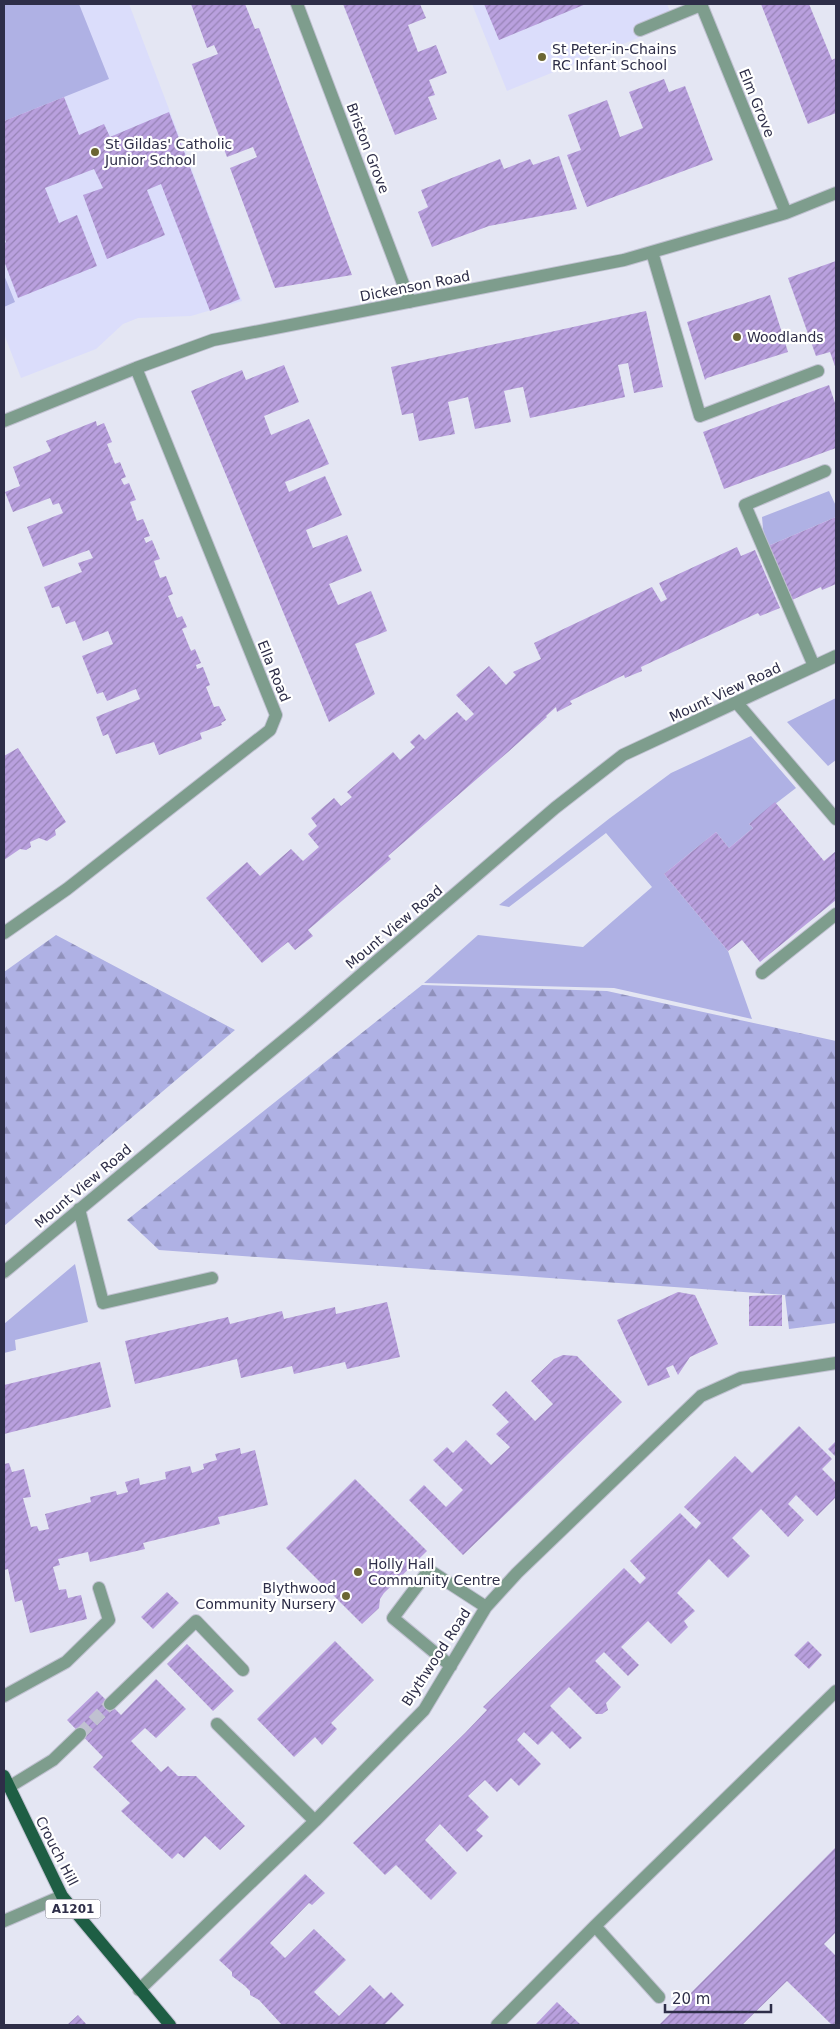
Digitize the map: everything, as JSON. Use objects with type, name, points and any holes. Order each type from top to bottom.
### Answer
[{"type":"main road","name":"Crouch Hill","points":[[6,1782],[62,1896],[170,2025]]},
{"type":"street","name":"Briston Grove","points":[[297,4],[410,302]]},
{"type":"street","points":[[640,30],[701,5]]},
{"type":"street","name":"Elm Grove","points":[[701,5],[786,213]]},
{"type":"street","name":"Dickenson Road","points":[[4,421],[136,368],[213,340],[652,252],[786,213],[836,193]]},
{"type":"street","points":[[652,252],[700,416],[818,371]]},
{"type":"street","name":"Ella Road","points":[[4,933],[67,889],[270,730],[276,715],[136,368]]},
{"type":"street","points":[[814,666],[745,505],[825,471]]},
{"type":"street","name":"Mount View Road","points":[[4,1272],[322,1008],[555,808],[623,756],[836,656]]},
{"type":"street","points":[[737,703],[836,819]]},
{"type":"street","points":[[762,973],[836,914]]},
{"type":"street","points":[[79,1208],[103,1303],[212,1278]]},
{"type":"street","name":"Blythwood Road","points":[[139,1990],[315,1821],[424,1710],[486,1607],[517,1573],[701,1396],[741,1378],[836,1363]]},
{"type":"street","points":[[451,1666],[393,1618],[429,1570],[486,1607]]},
{"type":"street","points":[[4,1696],[66,1662],[109,1620],[99,1588]]},
{"type":"street","points":[[110,1704],[196,1621],[243,1670]]},
{"type":"street","points":[[497,2025],[595,1926],[836,1691]]},
{"type":"street","points":[[217,1724],[315,1821]]},
{"type":"street","points":[[6,1782],[53,1760],[80,1734]]},
{"type":"street","points":[[4,1922],[62,1896]]},
{"type":"street","points":[[595,1926],[659,1997]]},
{"type":"shaded area","name":"St Gildas' Catholic Junior School","points":[[4,4],[129,4],[242,301],[191,316],[138,318],[123,324],[96,349],[21,378],[4,334]]},
{"type":"shaded area","name":"St Peter-in-Chains RC Infant School","points":[[472,4],[667,4],[675,23],[507,91]]},
{"type":"green space","points":[[4,4],[79,4],[109,79],[4,121]]},
{"type":"green space","points":[[4,275],[15,302],[4,307]]},
{"type":"green space","points":[[829,491],[836,506],[836,517],[768,546],[762,517]]},
{"type":"green space","points":[[836,698],[836,760],[828,766],[787,722]]},
{"type":"green space","points":[[751,736],[796,788],[749,824],[753,828],[729,848],[716,832],[664,874],[728,951],[752,1019],[614,988],[424,983],[478,935],[583,947],[652,887],[606,833],[509,907],[499,905],[671,773]]},
{"type":"green space","points":[[56,935],[235,1030],[4,1226],[4,972]]},
{"type":"green space","points":[[422,985],[607,991],[836,1041],[836,1323],[789,1329],[785,1295],[159,1250],[127,1220]]},
{"type":"green space","points":[[75,1264],[88,1322],[15,1340],[16,1350],[4,1353],[4,1324]]},
{"type":"building","points":[[191,4],[245,4],[255,29],[259,28],[352,275],[275,288],[230,168],[257,157],[253,147],[227,157],[192,64],[218,54],[214,45],[207,48]]},
{"type":"building","points":[[343,4],[420,4],[426,18],[408,25],[418,52],[436,45],[447,73],[429,80],[435,95],[428,97],[437,119],[395,135]]},
{"type":"building","points":[[484,4],[586,4],[499,40]]},
{"type":"building","points":[[761,4],[809,4],[832,60],[836,58],[836,113],[808,124]]},
{"type":"building","points":[[664,79],[669,92],[685,86],[713,160],[587,207],[567,155],[581,150],[568,115],[607,100],[620,137],[643,128],[629,92]]},
{"type":"building","points":[[64,97],[79,135],[104,124],[110,137],[169,112],[240,299],[210,311],[161,184],[147,190],[165,235],[107,259],[83,195],[103,188],[94,169],[45,188],[59,223],[77,215],[97,266],[18,298],[4,261],[4,244],[6,242],[4,237],[4,121]]},
{"type":"building","points":[[559,156],[577,209],[489,226],[432,247],[418,212],[428,207],[421,190],[500,159],[504,169],[530,159],[533,165]]},
{"type":"building","points":[[836,261],[836,369],[830,352],[816,356],[788,278]]},
{"type":"building","name":"Woodlands","points":[[770,295],[788,352],[705,380],[687,322]]},
{"type":"building","points":[[646,311],[663,387],[634,393],[628,363],[618,365],[625,397],[530,418],[523,387],[517,388],[504,391],[511,422],[475,429],[468,397],[448,402],[455,434],[419,441],[413,413],[402,415],[391,367]]},
{"type":"building","points":[[284,365],[299,402],[264,416],[271,435],[309,419],[329,464],[285,482],[289,492],[325,476],[342,515],[306,530],[313,548],[347,535],[362,571],[329,584],[338,605],[371,591],[387,631],[355,644],[375,694],[329,722],[191,391],[242,370],[246,380]]},
{"type":"building","points":[[829,385],[836,406],[836,448],[724,489],[703,432]]},
{"type":"building","points":[[96,421],[97,426],[104,423],[112,442],[107,444],[115,464],[120,462],[126,477],[121,479],[124,485],[129,483],[136,500],[130,502],[137,521],[143,519],[150,536],[144,538],[146,543],[152,540],[160,559],[154,561],[160,578],[166,576],[173,594],[168,596],[177,618],[182,616],[187,627],[182,629],[191,651],[195,649],[201,663],[196,665],[197,669],[203,667],[210,685],[206,687],[214,707],[219,706],[226,720],[221,723],[222,725],[200,733],[202,739],[159,755],[154,742],[116,754],[108,734],[103,736],[96,717],[140,699],[136,689],[107,701],[103,692],[97,694],[82,656],[113,644],[108,631],[83,641],[75,621],[66,624],[59,606],[52,608],[44,587],[82,572],[78,563],[93,558],[89,550],[43,567],[27,527],[63,513],[59,503],[53,505],[50,498],[13,512],[5,492],[20,486],[13,467],[51,451],[46,441]]},
{"type":"building","points":[[836,517],[836,584],[822,590],[821,587],[792,600],[768,546]]},
{"type":"building","points":[[737,547],[741,556],[755,550],[780,608],[760,616],[758,613],[688,645],[641,667],[642,671],[625,678],[624,675],[570,701],[572,704],[557,712],[556,707],[508,752],[388,856],[391,859],[308,930],[313,936],[295,950],[288,942],[262,963],[206,898],[247,862],[260,876],[291,849],[303,861],[319,847],[308,834],[317,826],[311,818],[334,798],[341,806],[352,797],[347,792],[393,752],[400,760],[415,747],[410,742],[419,734],[425,740],[457,712],[466,721],[474,714],[456,695],[489,666],[506,685],[516,675],[513,672],[541,659],[534,643],[652,587],[661,602],[667,599],[659,583]]},
{"type":"building","points":[[18,748],[66,822],[55,830],[56,835],[47,841],[39,838],[30,842],[31,847],[26,850],[20,849],[4,860],[4,756]]},
{"type":"building","points":[[775,802],[824,861],[836,851],[836,900],[760,962],[742,940],[728,951],[664,874],[716,832],[729,848],[753,828],[749,824]]},
{"type":"building","points":[[678,1292],[695,1295],[718,1344],[690,1357],[678,1375],[673,1365],[666,1368],[670,1377],[648,1386],[617,1320]]},
{"type":"building","points":[[782,1295],[782,1326],[749,1326],[749,1296]]},
{"type":"building","points":[[387,1302],[400,1357],[347,1369],[345,1362],[294,1374],[292,1366],[241,1378],[237,1359],[135,1384],[125,1341],[228,1317],[230,1324],[282,1311],[284,1319],[335,1307],[336,1314]]},
{"type":"building","points":[[563,1355],[577,1356],[622,1402],[463,1555],[409,1500],[424,1485],[446,1507],[463,1490],[433,1460],[447,1447],[453,1453],[466,1440],[491,1465],[510,1447],[496,1434],[509,1422],[492,1405],[506,1391],[535,1421],[553,1404],[531,1381],[554,1359]]},
{"type":"building","points":[[100,1362],[111,1407],[4,1434],[4,1385]]},
{"type":"building","points":[[799,1426],[832,1459],[822,1469],[836,1483],[836,1497],[817,1516],[796,1495],[788,1504],[804,1520],[788,1537],[761,1509],[732,1538],[750,1556],[728,1578],[709,1559],[677,1593],[695,1611],[684,1621],[688,1627],[671,1644],[648,1621],[621,1647],[639,1665],[628,1676],[604,1652],[595,1661],[621,1687],[606,1703],[608,1710],[602,1714],[596,1714],[569,1687],[550,1706],[582,1738],[570,1749],[552,1731],[538,1745],[524,1732],[517,1740],[541,1764],[519,1786],[511,1778],[497,1792],[485,1780],[468,1796],[489,1817],[476,1830],[483,1836],[467,1852],[440,1824],[425,1840],[457,1873],[431,1900],[396,1865],[385,1875],[353,1843],[487,1710],[483,1707],[624,1568],[640,1584],[646,1578],[630,1561],[680,1513],[696,1529],[701,1523],[684,1507],[735,1456],[752,1473]]},
{"type":"building","points":[[836,1441],[836,1457],[828,1449]]},
{"type":"building","points":[[240,1448],[241,1454],[255,1450],[268,1505],[218,1517],[220,1524],[143,1543],[145,1549],[90,1562],[88,1552],[58,1559],[60,1565],[53,1567],[59,1590],[66,1589],[68,1598],[81,1595],[87,1619],[30,1633],[22,1600],[15,1602],[8,1569],[4,1570],[4,1464],[9,1463],[12,1472],[24,1469],[31,1497],[23,1498],[31,1527],[37,1526],[39,1531],[49,1529],[45,1514],[91,1502],[90,1497],[116,1491],[117,1495],[128,1492],[125,1482],[139,1478],[140,1485],[166,1479],[165,1472],[190,1466],[192,1473],[204,1469],[203,1464],[217,1460],[215,1454]]},
{"type":"building","name":"Holly Hall Community Centre","points":[[355,1479],[427,1551],[384,1593],[380,1599],[379,1608],[362,1624],[286,1548]]},
{"type":"building","points":[[167,1592],[179,1603],[153,1629],[141,1617]]},
{"type":"building","points":[[335,1641],[374,1680],[331,1723],[337,1729],[322,1745],[315,1737],[294,1757],[257,1719]]},
{"type":"building","points":[[808,1641],[822,1655],[809,1669],[794,1655]]},
{"type":"building","points":[[187,1644],[234,1691],[213,1711],[167,1664]]},
{"type":"building","points":[[156,1679],[186,1709],[156,1738],[145,1728],[131,1741],[161,1772],[168,1766],[178,1776],[196,1776],[245,1826],[220,1850],[205,1836],[184,1858],[178,1853],[172,1859],[121,1811],[130,1803],[93,1767],[103,1757],[67,1720],[97,1691],[121,1715]]},
{"type":"building","points":[[836,1847],[836,1932],[824,1944],[836,1956],[836,2025],[832,2025],[787,1981],[742,2025],[659,2025]]},
{"type":"building","points":[[305,1874],[325,1893],[312,1905],[309,1903],[270,1943],[285,1958],[314,1929],[346,1960],[314,1992],[339,2016],[370,1985],[384,1999],[391,1992],[404,2005],[384,2025],[282,2025],[259,2000],[250,1995],[250,1991],[232,1976],[232,1972],[219,1960]]},
{"type":"building","points":[[557,2002],[581,2025],[535,2025]]},
{"type":"building","points":[[78,2015],[87,2025],[67,2025]]},
{"type":"tunnel","points":[[80,1734],[110,1704]]},
{"type":"place","name":"St Peter-in-Chains RC Infant School","points":[[542,57]]},
{"type":"place","name":"St Gildas' Catholic Junior School","points":[[95,152]]},
{"type":"place","name":"Woodlands","points":[[737,337]]},
{"type":"place","name":"Holly Hall Community Centre","points":[[358,1572]]},
{"type":"place","name":"Blythwood Community Nursery","points":[[346,1596]]}]
